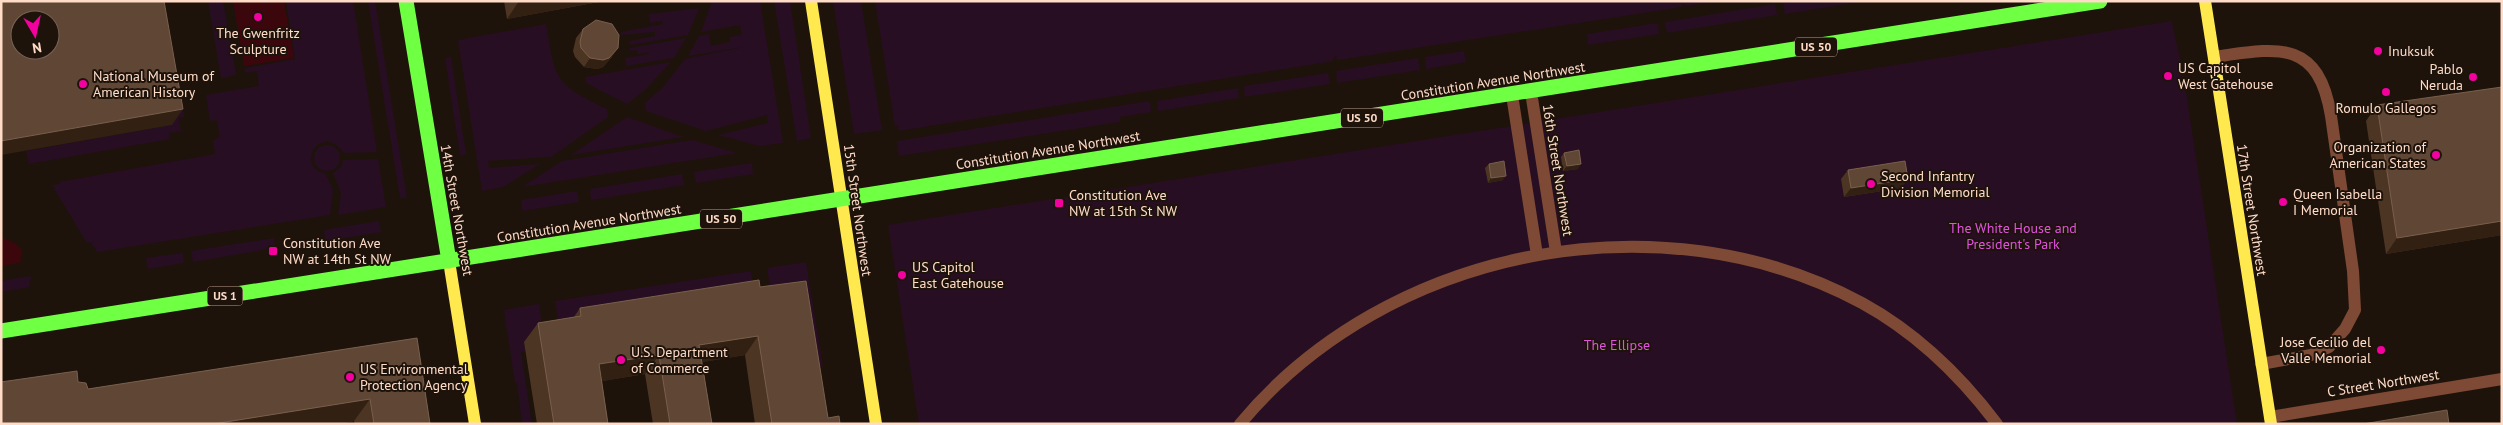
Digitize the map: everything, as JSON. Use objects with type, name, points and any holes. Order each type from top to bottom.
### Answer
[{"type":"highway","name":"14th Street Northwest","points":[[406,1],[449,261]]},
{"type":"highway","name":"Constitution Avenue Northwest","points":[[1,331],[1512,95],[2100,1]]},
{"type":"main road","name":"15th Street Northwest","points":[[811,1],[876,424]]},
{"type":"main road","name":"17th Street Northwest","points":[[2205,1],[2270,420]]},
{"type":"main road","name":"14th Street Northwest","points":[[449,261],[475,424]]},
{"type":"street","points":[[2214,58],[2270,49],[2294,55],[2310,65],[2322,80],[2330,112],[2353,271],[2355,310],[2346,329],[2329,347],[2311,355],[2261,364]]},
{"type":"street","name":"16th Street Northwest","points":[[1531,92],[1556,252]]},
{"type":"street","points":[[1512,95],[1537,255]]},
{"type":"street","points":[[1240,424],[1287,373],[1347,328],[1375,312],[1460,274],[1497,262],[1556,252],[1608,247],[1691,250],[1752,261],[1818,283],[1862,304],[1912,336],[1958,377],[1997,424]]},
{"type":"street","name":"C Street Northwest","points":[[2270,420],[2502,379]]},
{"type":"green space","points":[[208,1],[223,1],[236,75],[221,78]]},
{"type":"green space","points":[[286,1],[353,1],[377,152],[344,153],[335,144],[327,142],[319,144],[314,149],[311,156],[312,163],[316,170],[326,174],[333,190],[330,215],[97,252],[91,242],[87,243],[52,185],[60,184],[59,182],[215,154],[213,140],[220,137],[217,120],[210,121],[206,95],[259,86],[257,71],[245,73],[245,68],[295,59]]},
{"type":"green space","points":[[368,1],[375,1],[407,198],[400,198]]},
{"type":"green space","points":[[712,1],[760,1],[783,143],[760,146],[718,135],[768,123],[767,115],[706,131],[646,111],[645,103],[663,87],[685,59],[744,47],[688,56],[699,36],[709,34],[711,46],[730,42],[730,37],[742,35],[740,25],[701,32]]},
{"type":"green space","points":[[774,1],[790,1],[811,138],[797,141]]},
{"type":"green space","points":[[833,1],[861,1],[882,130],[854,134]]},
{"type":"green space","points":[[875,1],[1716,1],[1687,6],[1682,4],[1682,7],[1345,59],[1337,60],[1336,55],[1332,61],[1327,62],[899,131],[898,125],[895,126]]},
{"type":"green space","points":[[1795,1],[1859,2],[1785,14],[1783,3]]},
{"type":"green space","points":[[1775,4],[1777,15],[1667,33],[1665,22]]},
{"type":"green space","points":[[699,8],[688,35],[630,45],[629,41],[655,36],[655,32],[621,35],[621,32],[663,24],[663,21],[650,23],[649,14]]},
{"type":"green space","name":"The White House and President's Park","points":[[2172,21],[2182,66],[2179,67],[2181,79],[2184,79],[2237,424],[919,424],[888,225]]},
{"type":"green space","points":[[1658,23],[1659,34],[1588,45],[1587,34]]},
{"type":"green space","points":[[546,24],[552,57],[560,78],[576,93],[607,109],[608,117],[551,157],[488,161],[489,168],[540,164],[503,187],[482,191],[458,40]]},
{"type":"green space","points":[[686,38],[674,58],[626,66],[625,58],[649,54],[648,52],[638,54],[637,50],[630,51],[630,48]]},
{"type":"green space","points":[[1464,51],[1466,62],[1426,69],[1425,57]]},
{"type":"green space","points":[[451,57],[466,154],[460,155],[445,58]]},
{"type":"green space","points":[[1418,58],[1420,70],[1337,83],[1336,71]]},
{"type":"green space","points":[[671,62],[646,89],[627,104],[586,83],[585,77]]},
{"type":"green space","points":[[1328,73],[1330,84],[1245,97],[1244,86]]},
{"type":"green space","points":[[1238,88],[1239,98],[1158,111],[1157,101]]},
{"type":"green space","points":[[181,94],[184,117],[179,118],[181,131],[169,133],[170,139],[29,164],[26,151],[171,125],[175,95]]},
{"type":"green space","points":[[1150,101],[1151,112],[1120,117],[1120,122],[899,156],[897,141]]},
{"type":"green space","points":[[627,117],[683,137],[571,155]]},
{"type":"green space","points":[[692,140],[737,153],[522,187],[562,161]]},
{"type":"green space","points":[[327,145],[336,149],[340,158],[336,167],[327,171],[318,167],[314,158],[318,149]]},
{"type":"green space","points":[[378,159],[386,207],[338,215],[341,193],[333,173],[341,167],[343,160]]},
{"type":"green space","points":[[752,163],[753,174],[696,183],[694,172]]},
{"type":"green space","points":[[682,174],[684,185],[591,200],[590,189]]},
{"type":"green space","points":[[577,191],[579,202],[522,211],[521,200]]},
{"type":"green space","points":[[379,221],[381,232],[326,241],[324,230]]},
{"type":"green space","points":[[274,238],[275,248],[193,262],[191,251]]},
{"type":"green space","points":[[183,253],[184,263],[148,269],[146,258]]},
{"type":"green space","points":[[806,262],[823,366],[814,367],[773,304],[767,268]]},
{"type":"green space","points":[[751,271],[756,306],[561,337],[555,301]]},
{"type":"green space","points":[[31,276],[29,287],[1,292],[1,281]]},
{"type":"green space","points":[[539,304],[544,339],[524,342],[526,351],[521,352],[532,424],[522,424],[504,310]]},
{"type":"shaded area","points":[[233,1],[284,1],[294,58],[244,66]]},
{"type":"shaded area","points":[[1,237],[15,243],[22,250],[20,263],[1,266]]},
{"type":"building","name":"National Museum of American History","points":[[1,1],[164,1],[183,109],[1,141]]},
{"type":"building","points":[[596,20],[612,24],[619,35],[618,48],[609,58],[603,60],[590,58],[581,48],[580,42],[583,29]]},
{"type":"building","name":"Organization of American States","points":[[2502,87],[2502,221],[2397,238],[2377,105]]},
{"type":"building","points":[[1579,150],[1581,164],[1567,166],[1564,153]]},
{"type":"building","points":[[1504,161],[1506,176],[1491,178],[1489,164]]},
{"type":"building","points":[[1905,161],[1908,179],[1851,188],[1848,170]]},
{"type":"building","name":"U.S. Department of Commerce","points":[[759,280],[760,287],[806,281],[828,418],[839,416],[840,424],[772,424],[758,336],[699,345],[712,424],[670,424],[659,355],[599,364],[608,424],[554,424],[538,323],[581,316],[580,308]]},
{"type":"building","points":[[417,338],[430,424],[374,424],[370,399],[213,424],[1,424],[1,382],[77,371],[78,382],[86,383],[88,389]]},
{"type":"building","points":[[2447,410],[2449,424],[2363,424]]},
{"type":"place","name":"The Gwenfritz Sculpture","points":[[258,17]]},
{"type":"place","name":"Inuksuk","points":[[2378,51]]},
{"type":"place","name":"US Capitol West Gatehouse","points":[[2168,76]]},
{"type":"place","name":"Pablo Neruda","points":[[2473,77]]},
{"type":"place","name":"National Museum of American History","points":[[83,84]]},
{"type":"place","name":"Romulo Gallegos","points":[[2386,92]]},
{"type":"place","name":"Organization of American States","points":[[2436,155]]},
{"type":"place","name":"Second Infantry Division Memorial","points":[[1871,184]]},
{"type":"place","name":"Queen Isabella I Memorial","points":[[2283,202]]},
{"type":"place","name":"Constitution Ave NW at 15th St NW","points":[[1059,203]]},
{"type":"place","name":"Constitution Ave NW at 14th St NW","points":[[273,251]]},
{"type":"place","name":"US Capitol East Gatehouse","points":[[902,275]]},
{"type":"place","name":"Jose Cecilio del Valle Memorial","points":[[2381,350]]},
{"type":"place","name":"U.S. Department of Commerce","points":[[621,360]]},
{"type":"place","name":"US Environmental Protection Agency","points":[[350,377]]},
{"type":"park label","name":"The Ellipse","points":[[1617,345]]}]
